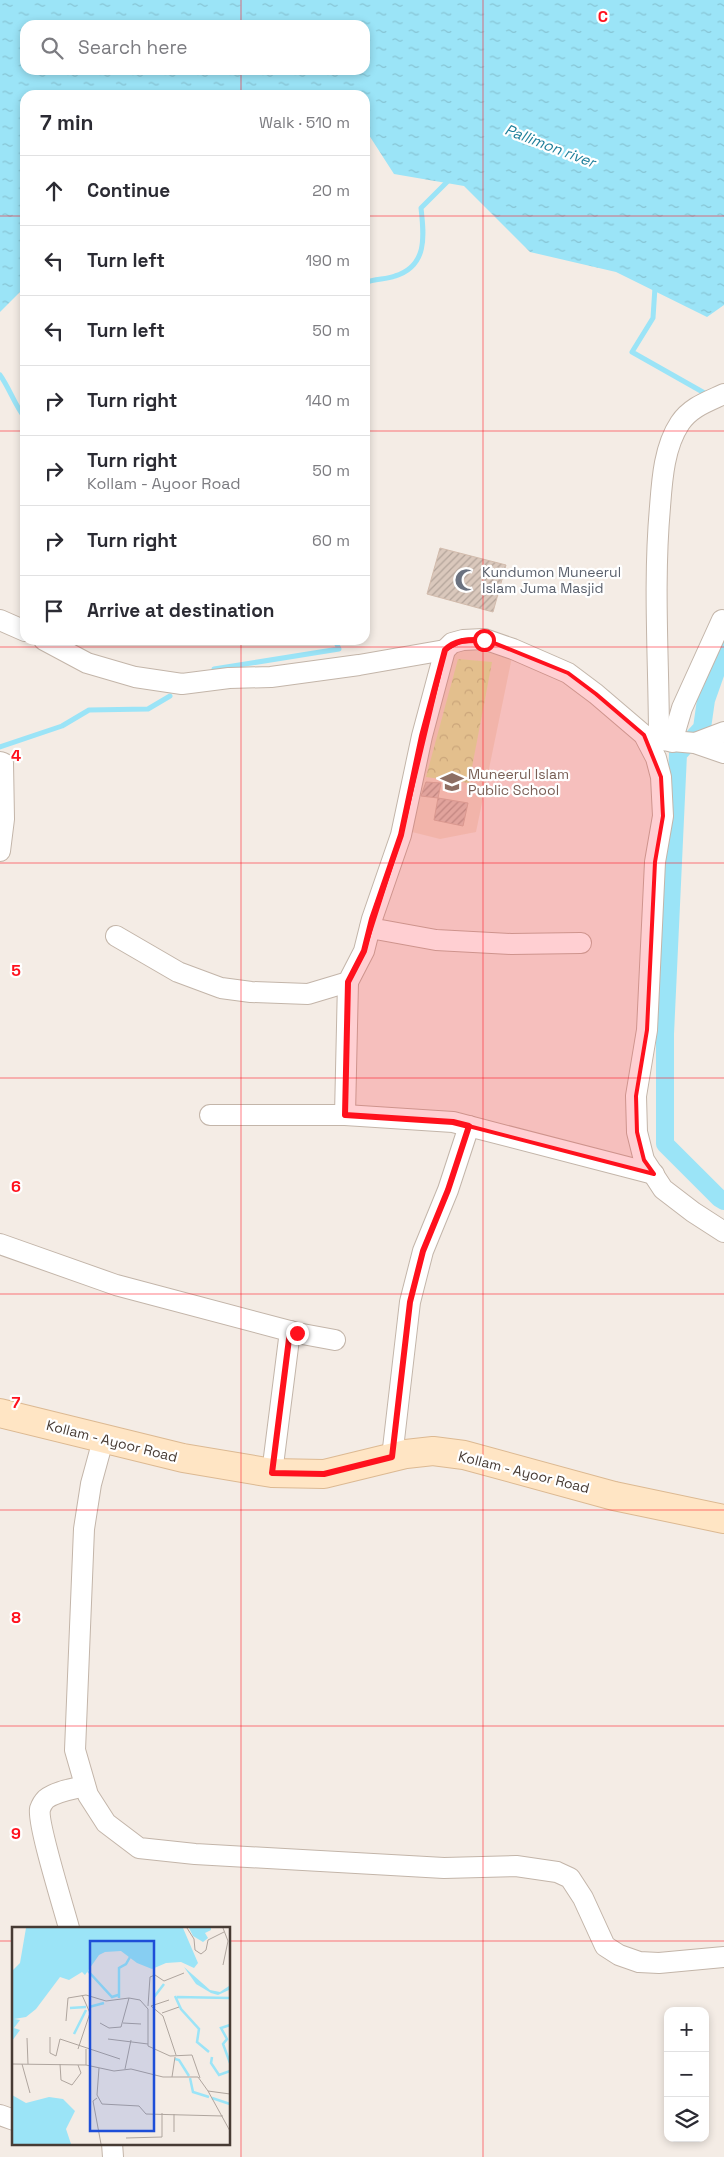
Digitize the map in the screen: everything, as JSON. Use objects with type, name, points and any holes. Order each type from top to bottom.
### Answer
[{"type":"main road","name":"Kollam - Ayoor Road","points":[[0,1413],[182,1458],[272,1473],[324,1474],[406,1454],[433,1451],[464,1455],[614,1496],[724,1519]]},
{"type":"street","points":[[674,741],[656,598],[657,541],[662,484],[673,436],[686,415],[695,407],[724,394]]},
{"type":"street","points":[[0,620],[20,629]]},
{"type":"street","points":[[722,620],[682,708],[674,741],[656,758],[661,777],[663,816],[655,862],[646,1030],[636,1096],[637,1132],[644,1160],[663,1189],[693,1212],[724,1232]]},
{"type":"street","points":[[345,1115],[348,982],[364,951],[401,835],[422,736],[445,650],[452,643],[463,640],[484,640],[536,658],[568,673],[596,694],[674,741],[724,753]]},
{"type":"street","points":[[53,645],[87,663],[135,677],[182,684],[229,678],[271,677],[359,665],[445,650]]},
{"type":"street","points":[[674,741],[724,732]]},
{"type":"street","points":[[0,762],[2,763],[4,819],[0,851]]},
{"type":"street","points":[[370,928],[436,940],[511,944],[582,943]]},
{"type":"street","points":[[116,936],[178,972],[220,988],[251,992],[308,994],[348,982]]},
{"type":"street","points":[[210,1115],[345,1115],[453,1122],[654,1174]]},
{"type":"street","points":[[392,1457],[410,1302],[423,1251],[448,1190],[469,1126]]},
{"type":"street","points":[[0,1244],[116,1285],[290,1331],[335,1340]]},
{"type":"street","points":[[272,1473],[290,1331]]},
{"type":"street","points":[[103,1440],[91,1484],[84,1530],[75,1750],[88,1795],[106,1823],[139,1848],[282,1860],[444,1868],[516,1866],[557,1872],[570,1878],[583,1898],[605,1946],[619,1955],[639,1962],[659,1963],[724,1957]]},
{"type":"street","points":[[70,1927],[44,1834],[40,1809],[45,1800],[57,1793],[86,1786]]},
{"type":"street","points":[[0,2115],[12,2119]]},
{"type":"street","points":[[112,2144],[113,2157]]},
{"type":"highlighted area","points":[[484,639],[568,673],[596,694],[644,735],[661,777],[663,816],[655,862],[647,1030],[636,1096],[637,1132],[644,1160],[654,1174],[453,1122],[345,1115],[348,982],[364,951],[401,835],[445,650],[463,640]]},
{"type":"shaded area","name":"Muneerul Islam Public School","points":[[469,650],[498,652],[512,657],[476,832],[440,839],[408,831],[453,652]]},
{"type":"green space","points":[[458,659],[492,662],[469,783],[426,777]]},
{"type":"water","name":"Pallimon river","points":[[0,0],[724,0],[724,305],[707,317],[616,272],[530,252],[464,186],[394,174],[370,137],[370,90],[20,90],[20,292],[0,312]]},
{"type":"building","name":"Kundumon Muneerul Islam Juma Masjid","points":[[440,548],[506,565],[493,612],[427,594]]},
{"type":"building","points":[[426,782],[441,783],[438,798],[421,796]]},
{"type":"building","points":[[438,798],[468,803],[463,826],[434,820]]},
{"type":"waterway","points":[[370,281],[395,276],[413,265],[419,257],[422,248],[421,208],[450,179]]},
{"type":"waterway","points":[[655,287],[653,318],[632,352],[708,395]]},
{"type":"waterway","points":[[0,375],[20,410]]},
{"type":"waterway","points":[[214,669],[339,649],[337,645]]},
{"type":"waterway","points":[[724,649],[706,700],[702,728],[678,754],[665,1034],[665,1144],[724,1201]]},
{"type":"waterway","points":[[0,747],[62,726],[89,710],[148,709],[170,696]]},
{"type":"place","name":"Kundumon Muneerul Islam Juma Masjid","points":[[466,580]]},
{"type":"place","name":"Muneerul Islam Public School","points":[[452,782]]},
{"type":"route","points":[[297,1333],[290,1331],[272,1473],[324,1474],[392,1457],[410,1302],[423,1251],[433,1231],[469,1126],[453,1122],[345,1115],[348,982],[364,951],[372,919],[401,835],[410,800],[422,736],[445,650],[452,643],[463,640],[484,640]]}]
